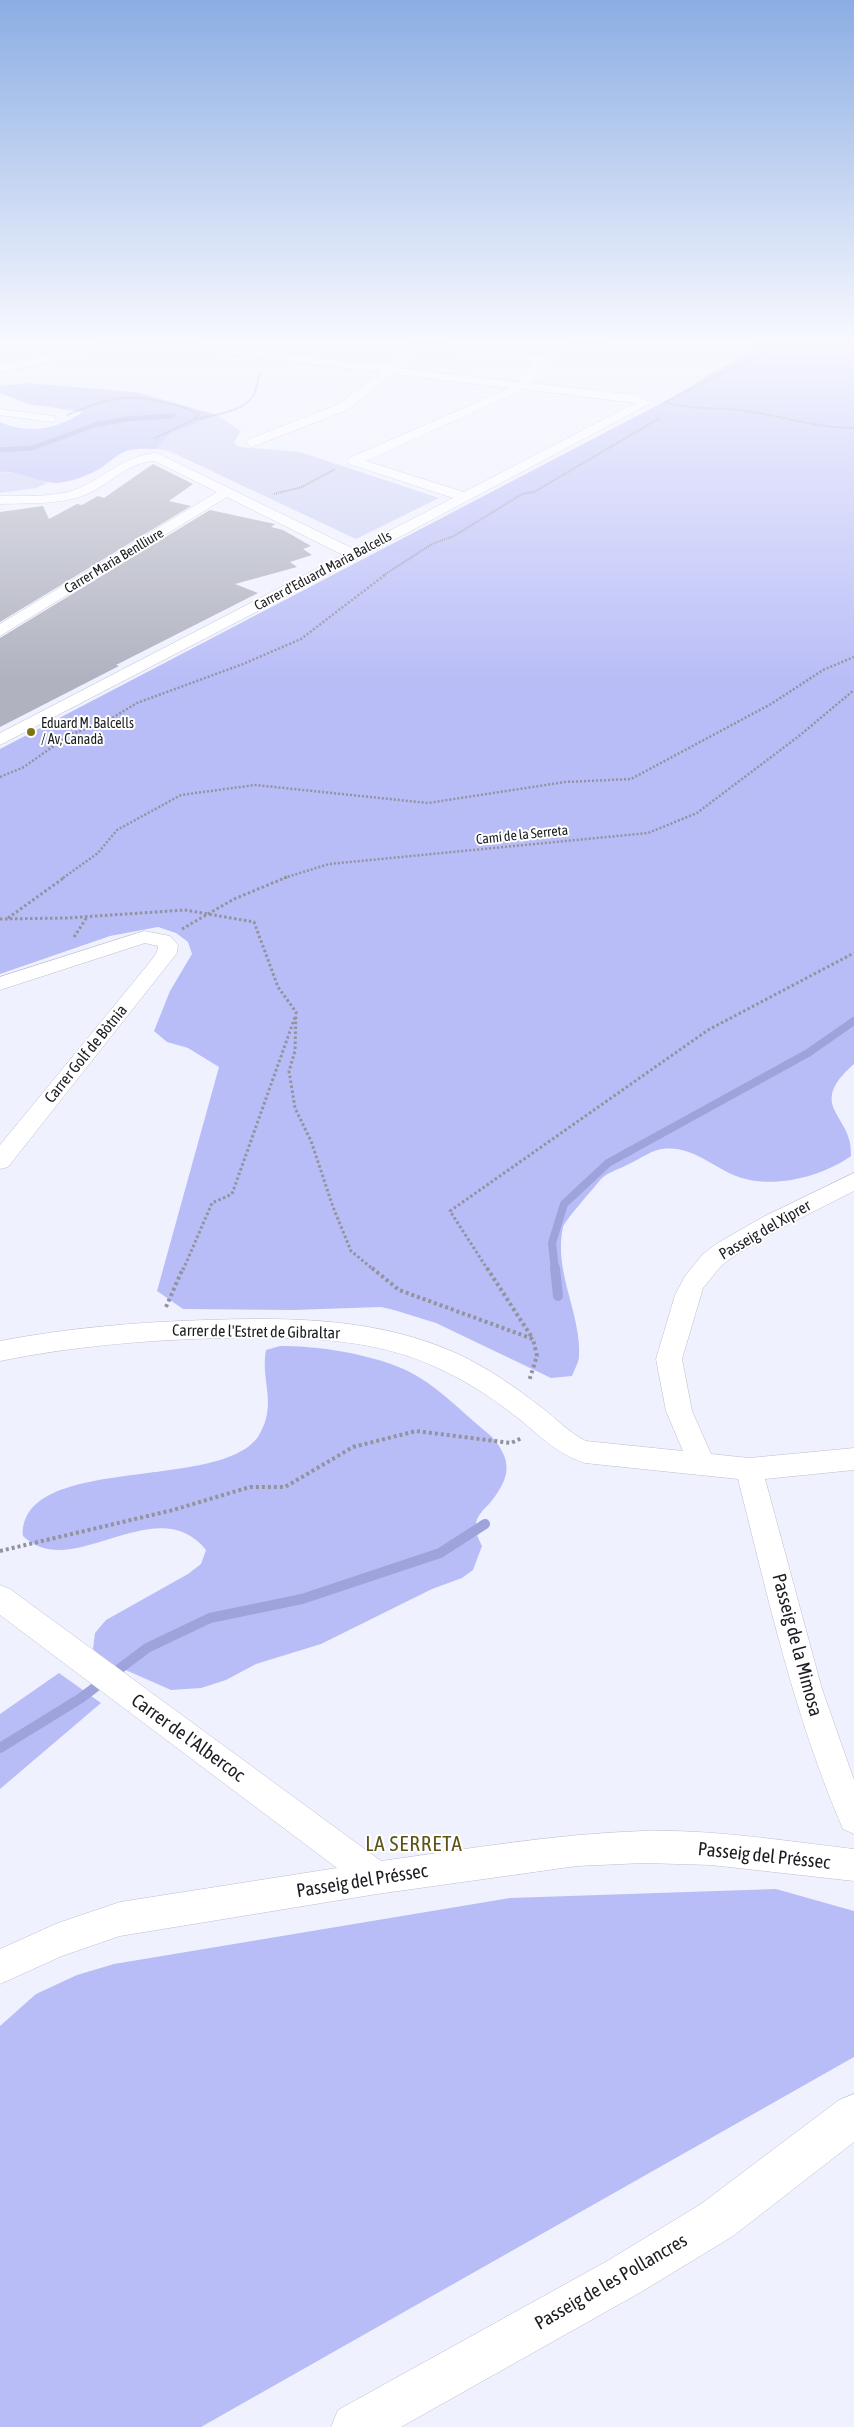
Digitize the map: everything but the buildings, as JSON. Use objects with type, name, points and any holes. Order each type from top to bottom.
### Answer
[{"type":"street","points":[[354,461],[371,453]]},
{"type":"street","name":"Carrer d'Eduard Maria Balcells","points":[[0,740],[550,453]]},
{"type":"street","points":[[0,500],[52,498],[72,495],[83,491],[134,460],[146,457],[165,459],[355,555]]},
{"type":"street","points":[[354,461],[464,497]]},
{"type":"street","name":"Carrer Maria Benlliure","points":[[0,631],[228,492]]},
{"type":"street","points":[[0,984],[135,939],[144,937],[166,943]]},
{"type":"street","name":"Carrer Golf de Bòtnia","points":[[0,1161],[157,966],[167,952],[166,943]]},
{"type":"street","name":"Passeig del Xiprer","points":[[702,1464],[679,1411],[669,1359],[687,1295],[694,1282],[712,1260],[725,1250],[771,1223],[854,1181]]},
{"type":"street","name":"Carrer de l'Estret de Gibraltar","points":[[0,1350],[95,1336],[156,1331],[310,1329],[357,1334],[393,1341],[449,1361],[477,1377],[535,1416],[569,1447],[586,1452],[749,1468],[854,1459]]},
{"type":"street","name":"Passeig de la Mimosa","points":[[749,1468],[803,1675],[826,1750],[854,1818]]},
{"type":"street","name":"Carrer de l'Albercoc","points":[[0,1598],[377,1878]]},
{"type":"street","name":"Passeig del Préssec","points":[[0,1967],[41,1946],[73,1933],[120,1919],[377,1878],[576,1850],[644,1847],[711,1848],[854,1865]]},
{"type":"street","name":"Passeig de les Pollancres","points":[[355,2427],[625,2276],[717,2220],[854,2115]]},
{"type":"path","points":[[0,777],[24,767],[69,735],[106,721],[137,703],[244,664],[301,639],[321,626],[388,571],[416,552],[454,536],[522,494],[534,492],[601,453]]},
{"type":"path","points":[[274,494],[302,487],[335,468],[354,461]]},
{"type":"path","points":[[8,918],[98,852],[117,830],[181,795],[255,785],[428,803],[565,782],[631,779],[771,704],[823,670],[854,657]]},
{"type":"path","name":"Camí de la Serreta","points":[[166,943],[234,899],[328,864],[648,833],[697,814],[799,736],[854,690]]},
{"type":"path","points":[[0,919],[67,918],[185,910],[212,913],[254,922],[278,987],[296,1012],[294,1051],[289,1071],[296,1108],[311,1141],[333,1207],[351,1250],[399,1290],[533,1340]]},
{"type":"path","points":[[531,1386],[529,1378],[537,1356],[533,1340],[450,1211],[708,1030],[854,953]]},
{"type":"path","points":[[156,1331],[212,1203],[232,1194],[296,1012]]},
{"type":"path","points":[[0,1551],[173,1510],[250,1487],[285,1487],[353,1447],[416,1431],[511,1443],[547,1428]]},
{"type":"shaded area","points":[[0,453],[121,453],[93,472],[64,482],[40,481],[17,473],[0,472]]},
{"type":"shaded area","points":[[174,453],[304,453],[439,498],[356,539]]},
{"type":"shaded area","points":[[565,453],[854,453],[854,1064],[840,1079],[833,1091],[832,1101],[835,1111],[846,1130],[850,1142],[851,1156],[826,1170],[811,1175],[796,1179],[765,1182],[736,1176],[692,1153],[682,1150],[662,1149],[611,1172],[601,1179],[563,1227],[561,1244],[564,1277],[579,1342],[578,1363],[572,1376],[551,1378],[436,1323],[381,1307],[293,1310],[183,1309],[157,1291],[219,1067],[188,1048],[167,1042],[154,1031],[170,991],[192,954],[188,942],[176,933],[158,927],[110,936],[0,974],[0,749]]},
{"type":"shaded area","points":[[0,472],[18,473],[48,483],[36,488],[0,493]]},
{"type":"shaded area","points":[[280,1346],[313,1347],[370,1357],[417,1376],[446,1397],[491,1436],[498,1445],[506,1462],[505,1478],[496,1495],[478,1518],[476,1529],[482,1546],[473,1570],[462,1578],[432,1589],[321,1644],[256,1664],[226,1680],[201,1688],[171,1690],[103,1660],[93,1649],[95,1633],[106,1620],[188,1574],[201,1564],[206,1550],[186,1534],[163,1528],[139,1531],[65,1550],[43,1548],[23,1536],[31,1510],[54,1493],[87,1482],[207,1463],[239,1453],[259,1435],[265,1424],[268,1402],[265,1372],[266,1350]]},
{"type":"shaded area","points":[[59,1673],[101,1703],[0,1789],[0,1714]]},
{"type":"shaded area","points":[[776,1889],[854,1911],[854,2057],[201,2427],[0,2427],[0,2026],[36,1994],[77,1975],[114,1964],[510,1898]]},
{"type":"waterway","points":[[555,1270],[552,1243],[564,1204],[608,1163],[808,1053],[854,1021]]},
{"type":"waterway","points":[[555,1268],[558,1296]]},
{"type":"waterway","points":[[0,1748],[81,1698],[147,1648],[210,1618],[302,1599],[440,1553],[485,1524]]},
{"type":"place","name":"Eduard M. Balcells / Av, Canadà","points":[[31,732]]},
{"type":"district","name":"LA SERRETA","points":[[414,1844]]}]
